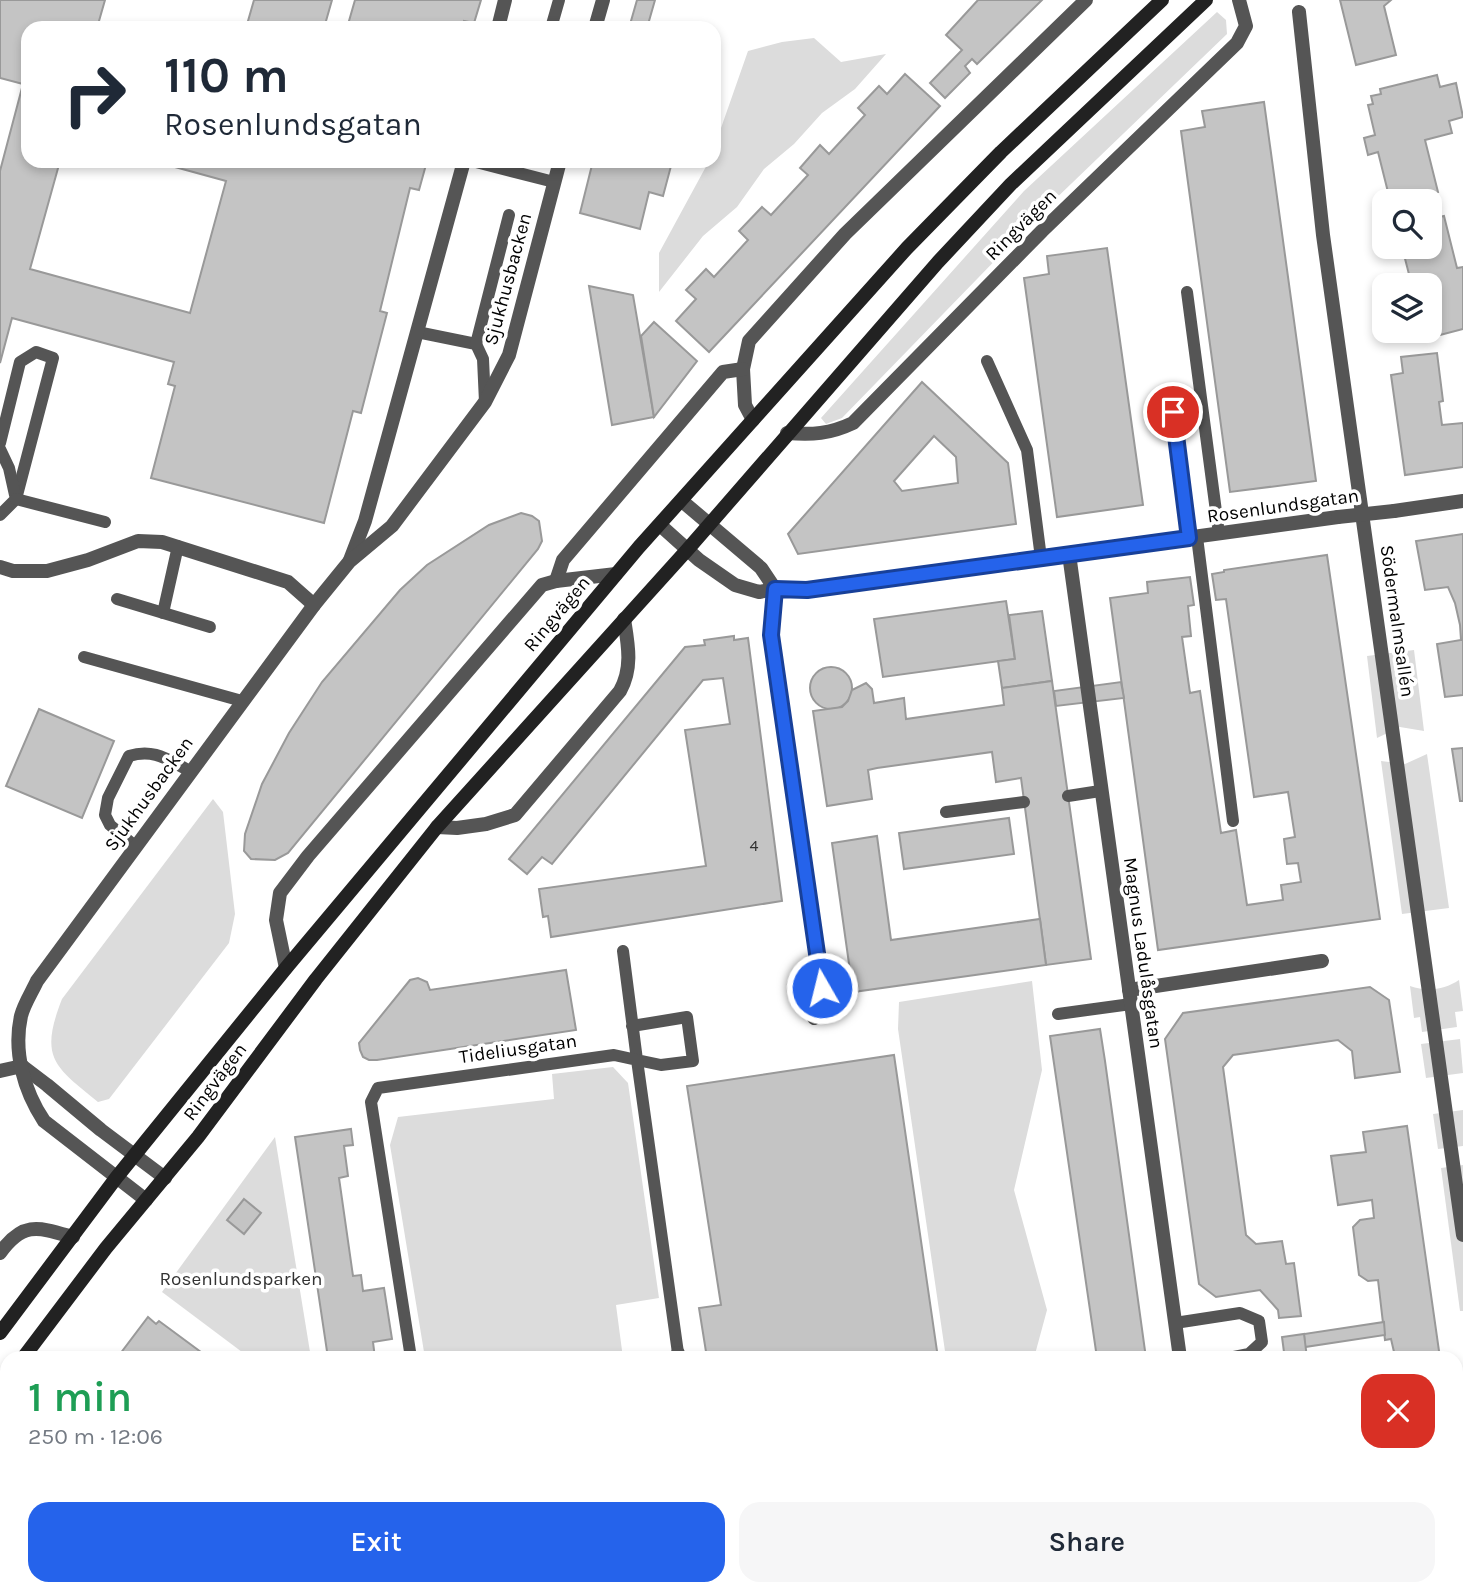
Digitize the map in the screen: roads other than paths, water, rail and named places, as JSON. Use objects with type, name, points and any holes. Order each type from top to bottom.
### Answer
[{"type":"main road","name":"Ringvägen","points":[[0,1334],[116,1178],[286,968],[616,574],[908,248],[1001,152],[1161,0]]},
{"type":"main road","name":"Ringvägen","points":[[28,1351],[437,827],[688,549],[938,262],[1011,184],[1206,0]]},
{"type":"street","points":[[500,21],[505,0]]},
{"type":"street","points":[[597,21],[603,0]]},
{"type":"street","points":[[753,420],[745,405],[743,369],[749,341],[845,234],[1086,0]]},
{"type":"street","name":"Ringvägen","points":[[787,433],[814,436],[837,431],[853,423],[1042,231],[1237,43],[1245,26],[1239,0]]},
{"type":"street","name":"Södermalmsallén","points":[[1298,12],[1323,235],[1463,1235]]},
{"type":"street","name":"Sjukhusbacken","points":[[349,562],[365,521],[462,168]]},
{"type":"street","name":"Sjukhusbacken","points":[[146,1200],[44,1121],[27,1092],[18,1042],[22,1014],[37,981],[314,605],[349,562],[392,526],[485,402],[509,355],[558,168]]},
{"type":"street","name":"Ringvägen","points":[[556,581],[563,560],[723,372],[743,369]]},
{"type":"street","points":[[682,501],[761,568],[775,589],[771,635],[822,988],[814,1018]]},
{"type":"street","name":"Rosenlundsgatan","points":[[660,525],[735,585],[759,592],[775,589],[807,590],[1463,501]]},
{"type":"street","points":[[0,567],[13,571],[47,571],[88,560],[138,541],[162,542],[288,582],[314,605]]},
{"type":"street","name":"Magnus Ladulåsgatan","points":[[1069,554],[1179,1351]]},
{"type":"street","name":"Ringvägen","points":[[286,968],[276,920],[280,893],[308,856],[542,585],[616,574]]},
{"type":"street","points":[[437,827],[457,828],[486,824],[516,815],[620,691],[627,678],[629,650],[624,619]]},
{"type":"street","points":[[1130,997],[1322,961]]},
{"type":"street","points":[[0,1071],[22,1066],[165,1178]]},
{"type":"street","points":[[0,1253],[10,1238],[27,1229],[49,1230],[73,1237]]},
{"type":"lane","points":[[553,21],[559,0]]},
{"type":"lane","points":[[519,168],[554,182]]},
{"type":"lane","points":[[485,402],[483,359],[476,344],[509,215]]},
{"type":"lane","points":[[1187,292],[1219,534]]},
{"type":"lane","points":[[417,332],[476,344]]},
{"type":"lane","points":[[0,443],[20,362],[36,352],[53,358],[16,499],[0,515]]},
{"type":"lane","points":[[987,360],[1027,450],[1041,558]]},
{"type":"lane","points":[[1173,412],[1233,821]]},
{"type":"lane","points":[[0,449],[9,468],[16,499]]},
{"type":"lane","points":[[16,499],[106,522]]},
{"type":"lane","points":[[163,612],[178,546]]},
{"type":"lane","points":[[117,599],[210,627]]},
{"type":"lane","points":[[84,657],[242,701]]},
{"type":"lane","points":[[135,846],[110,825],[105,815],[108,798],[129,756],[142,751],[155,753],[190,771]]},
{"type":"lane","points":[[1068,796],[1100,791]]},
{"type":"lane","points":[[946,812],[1024,802]]},
{"type":"lane","points":[[623,951],[677,1351]]},
{"type":"lane","points":[[1058,1014],[1130,997]]},
{"type":"lane","points":[[632,1026],[687,1017],[693,1061],[661,1065],[638,1059]]},
{"type":"lane","name":"Tideliusgatan","points":[[410,1351],[371,1102],[379,1087],[614,1055],[638,1059]]},
{"type":"lane","points":[[1175,1323],[1240,1313],[1259,1321],[1262,1342],[1252,1351]]},
{"type":"park label","name":"Rosenlundsparken","points":[[241,1279]]}]
